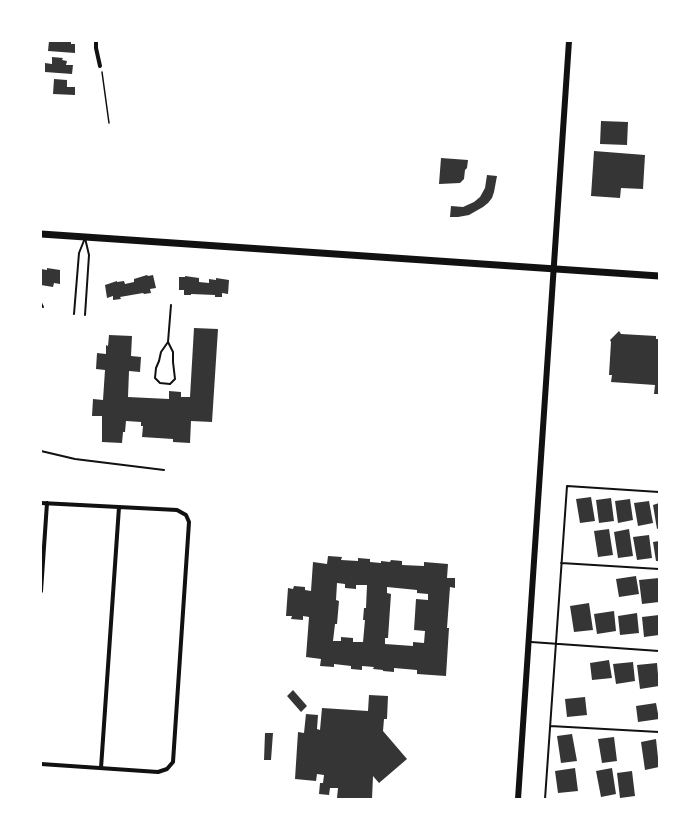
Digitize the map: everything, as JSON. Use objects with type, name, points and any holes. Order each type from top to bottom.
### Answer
[{"type":"main road","points":[[518,799],[569,41]]},
{"type":"main road","points":[[41,234],[553,270],[659,276]]},
{"type":"street","points":[[96,41],[100,66]]},
{"type":"street","points":[[41,503],[177,510],[186,514],[190,522],[173,762],[166,769],[158,772],[41,764]]},
{"type":"street","points":[[41,591],[47,503]]},
{"type":"street","points":[[101,768],[119,507]]},
{"type":"lane","points":[[74,314],[79,253],[85,237]]},
{"type":"lane","points":[[85,237],[89,255],[85,315]]},
{"type":"lane","points":[[41,303],[43,307]]},
{"type":"lane","points":[[168,342],[173,352],[175,379],[170,384],[160,384],[155,378],[156,368],[161,352],[168,342],[171,305]]},
{"type":"lane","points":[[41,451],[75,459],[164,470]]},
{"type":"lane","points":[[545,799],[560,563],[567,486],[659,492]]},
{"type":"lane","points":[[560,563],[659,569]]},
{"type":"lane","points":[[528,642],[659,651]]},
{"type":"lane","points":[[550,726],[659,732]]},
{"type":"path","points":[[100,66],[109,123]]},
{"type":"building","points":[[49,41],[71,41],[71,44],[75,44],[75,53],[48,51]]},
{"type":"building","points":[[52,57],[63,58],[62,60],[67,61],[66,65],[73,65],[72,74],[45,72],[45,63],[52,64]]},
{"type":"building","points":[[54,79],[67,80],[67,87],[75,87],[75,95],[53,94]]},
{"type":"building","points":[[601,121],[628,122],[627,145],[600,144]]},
{"type":"building","points":[[594,151],[645,155],[643,189],[621,188],[620,198],[591,196]]},
{"type":"building","points":[[441,158],[468,160],[464,179],[460,183],[439,184]]},
{"type":"building","points":[[487,175],[497,176],[492,198],[488,203],[469,215],[450,217],[451,206],[463,207],[474,202],[480,197],[485,188]]},
{"type":"building","points":[[47,268],[60,270],[60,284],[54,283],[53,287],[41,285],[41,269],[47,270]]},
{"type":"building","points":[[147,275],[153,275],[156,288],[150,289],[151,293],[120,297],[121,299],[113,300],[113,296],[107,298],[105,285],[117,281],[124,281],[125,284],[134,282],[134,279]]},
{"type":"building","points":[[185,276],[199,278],[199,282],[209,283],[209,279],[216,280],[216,278],[229,280],[228,294],[222,293],[222,297],[215,297],[215,295],[184,295],[184,290],[179,290],[179,277]]},
{"type":"building","points":[[194,328],[218,329],[212,422],[191,421],[190,443],[173,442],[173,439],[142,437],[143,426],[141,426],[141,422],[126,421],[122,443],[102,442],[102,416],[92,416],[93,399],[103,400],[105,370],[96,369],[97,353],[106,354],[106,345],[108,346],[109,335],[132,336],[131,356],[141,357],[140,372],[129,371],[128,397],[169,399],[169,391],[181,392],[181,397],[190,397]]},
{"type":"building","points":[[619,331],[621,334],[656,336],[656,339],[659,339],[659,394],[654,394],[655,385],[611,382],[612,375],[609,375],[610,340]]},
{"type":"building","points":[[591,497],[595,521],[580,523],[576,499]]},
{"type":"building","points":[[611,498],[614,521],[599,523],[596,500]]},
{"type":"building","points":[[630,499],[633,520],[618,523],[615,501]]},
{"type":"building","points":[[649,501],[653,523],[638,526],[634,503]]},
{"type":"building","points":[[659,503],[659,528],[657,529],[653,505]]},
{"type":"building","points":[[609,529],[613,555],[598,557],[594,531]]},
{"type":"building","points":[[629,529],[633,556],[618,558],[614,532]]},
{"type":"building","points":[[649,535],[652,558],[637,560],[633,537]]},
{"type":"building","points":[[659,541],[659,561],[656,561],[653,542]]},
{"type":"building","points":[[328,556],[342,557],[341,560],[358,561],[358,558],[370,559],[370,562],[381,563],[381,561],[390,562],[391,560],[402,561],[402,565],[424,566],[424,562],[448,564],[447,578],[455,578],[455,588],[450,587],[446,676],[417,674],[417,670],[394,668],[394,672],[373,669],[374,667],[362,666],[362,670],[351,669],[351,666],[334,664],[334,667],[320,666],[321,659],[306,657],[309,617],[303,616],[303,620],[291,619],[292,616],[286,616],[288,588],[293,589],[294,586],[305,587],[305,590],[311,591],[313,562],[327,564]],"holes":[[[337,583],[345,584],[345,588],[356,589],[356,585],[367,585],[366,608],[364,608],[363,620],[365,620],[363,642],[353,642],[353,638],[341,637],[341,641],[333,641],[335,624],[337,624],[339,601],[336,600]],[[387,587],[417,590],[417,593],[428,594],[428,600],[416,599],[414,630],[425,631],[424,643],[413,642],[413,646],[385,644],[385,638],[388,638],[391,594],[387,593]]]},
{"type":"building","points":[[636,576],[639,594],[619,597],[616,579]]},
{"type":"building","points":[[659,578],[659,602],[642,604],[639,580]]},
{"type":"building","points":[[589,603],[593,630],[574,632],[570,606]]},
{"type":"building","points":[[614,611],[616,631],[597,634],[594,614]]},
{"type":"building","points":[[637,613],[639,633],[620,635],[618,616]]},
{"type":"building","points":[[659,615],[659,635],[644,637],[642,617]]},
{"type":"building","points":[[609,660],[612,678],[592,680],[590,663]]},
{"type":"building","points":[[633,662],[635,681],[616,684],[613,664]]},
{"type":"building","points":[[657,663],[659,686],[640,689],[637,665]]},
{"type":"building","points":[[293,690],[307,706],[301,712],[287,696]]},
{"type":"building","points":[[369,695],[388,696],[387,719],[384,719],[383,731],[407,759],[379,783],[373,776],[372,799],[337,798],[338,788],[330,788],[329,795],[319,794],[320,783],[323,783],[324,775],[317,774],[316,781],[295,779],[298,732],[304,733],[306,714],[318,715],[317,729],[320,730],[322,708],[368,711]]},
{"type":"building","points":[[585,697],[587,715],[567,717],[565,699]]},
{"type":"building","points":[[656,703],[659,719],[638,722],[636,706]]},
{"type":"building","points":[[265,733],[273,733],[271,760],[264,760]]},
{"type":"building","points":[[572,734],[577,761],[561,763],[557,736]]},
{"type":"building","points":[[614,737],[617,761],[602,763],[598,739]]},
{"type":"building","points":[[656,739],[659,767],[645,770],[641,742]]},
{"type":"building","points":[[575,768],[578,791],[558,793],[555,771]]},
{"type":"building","points":[[612,768],[616,794],[601,797],[596,771]]},
{"type":"building","points":[[632,771],[635,796],[620,798],[617,773]]}]
